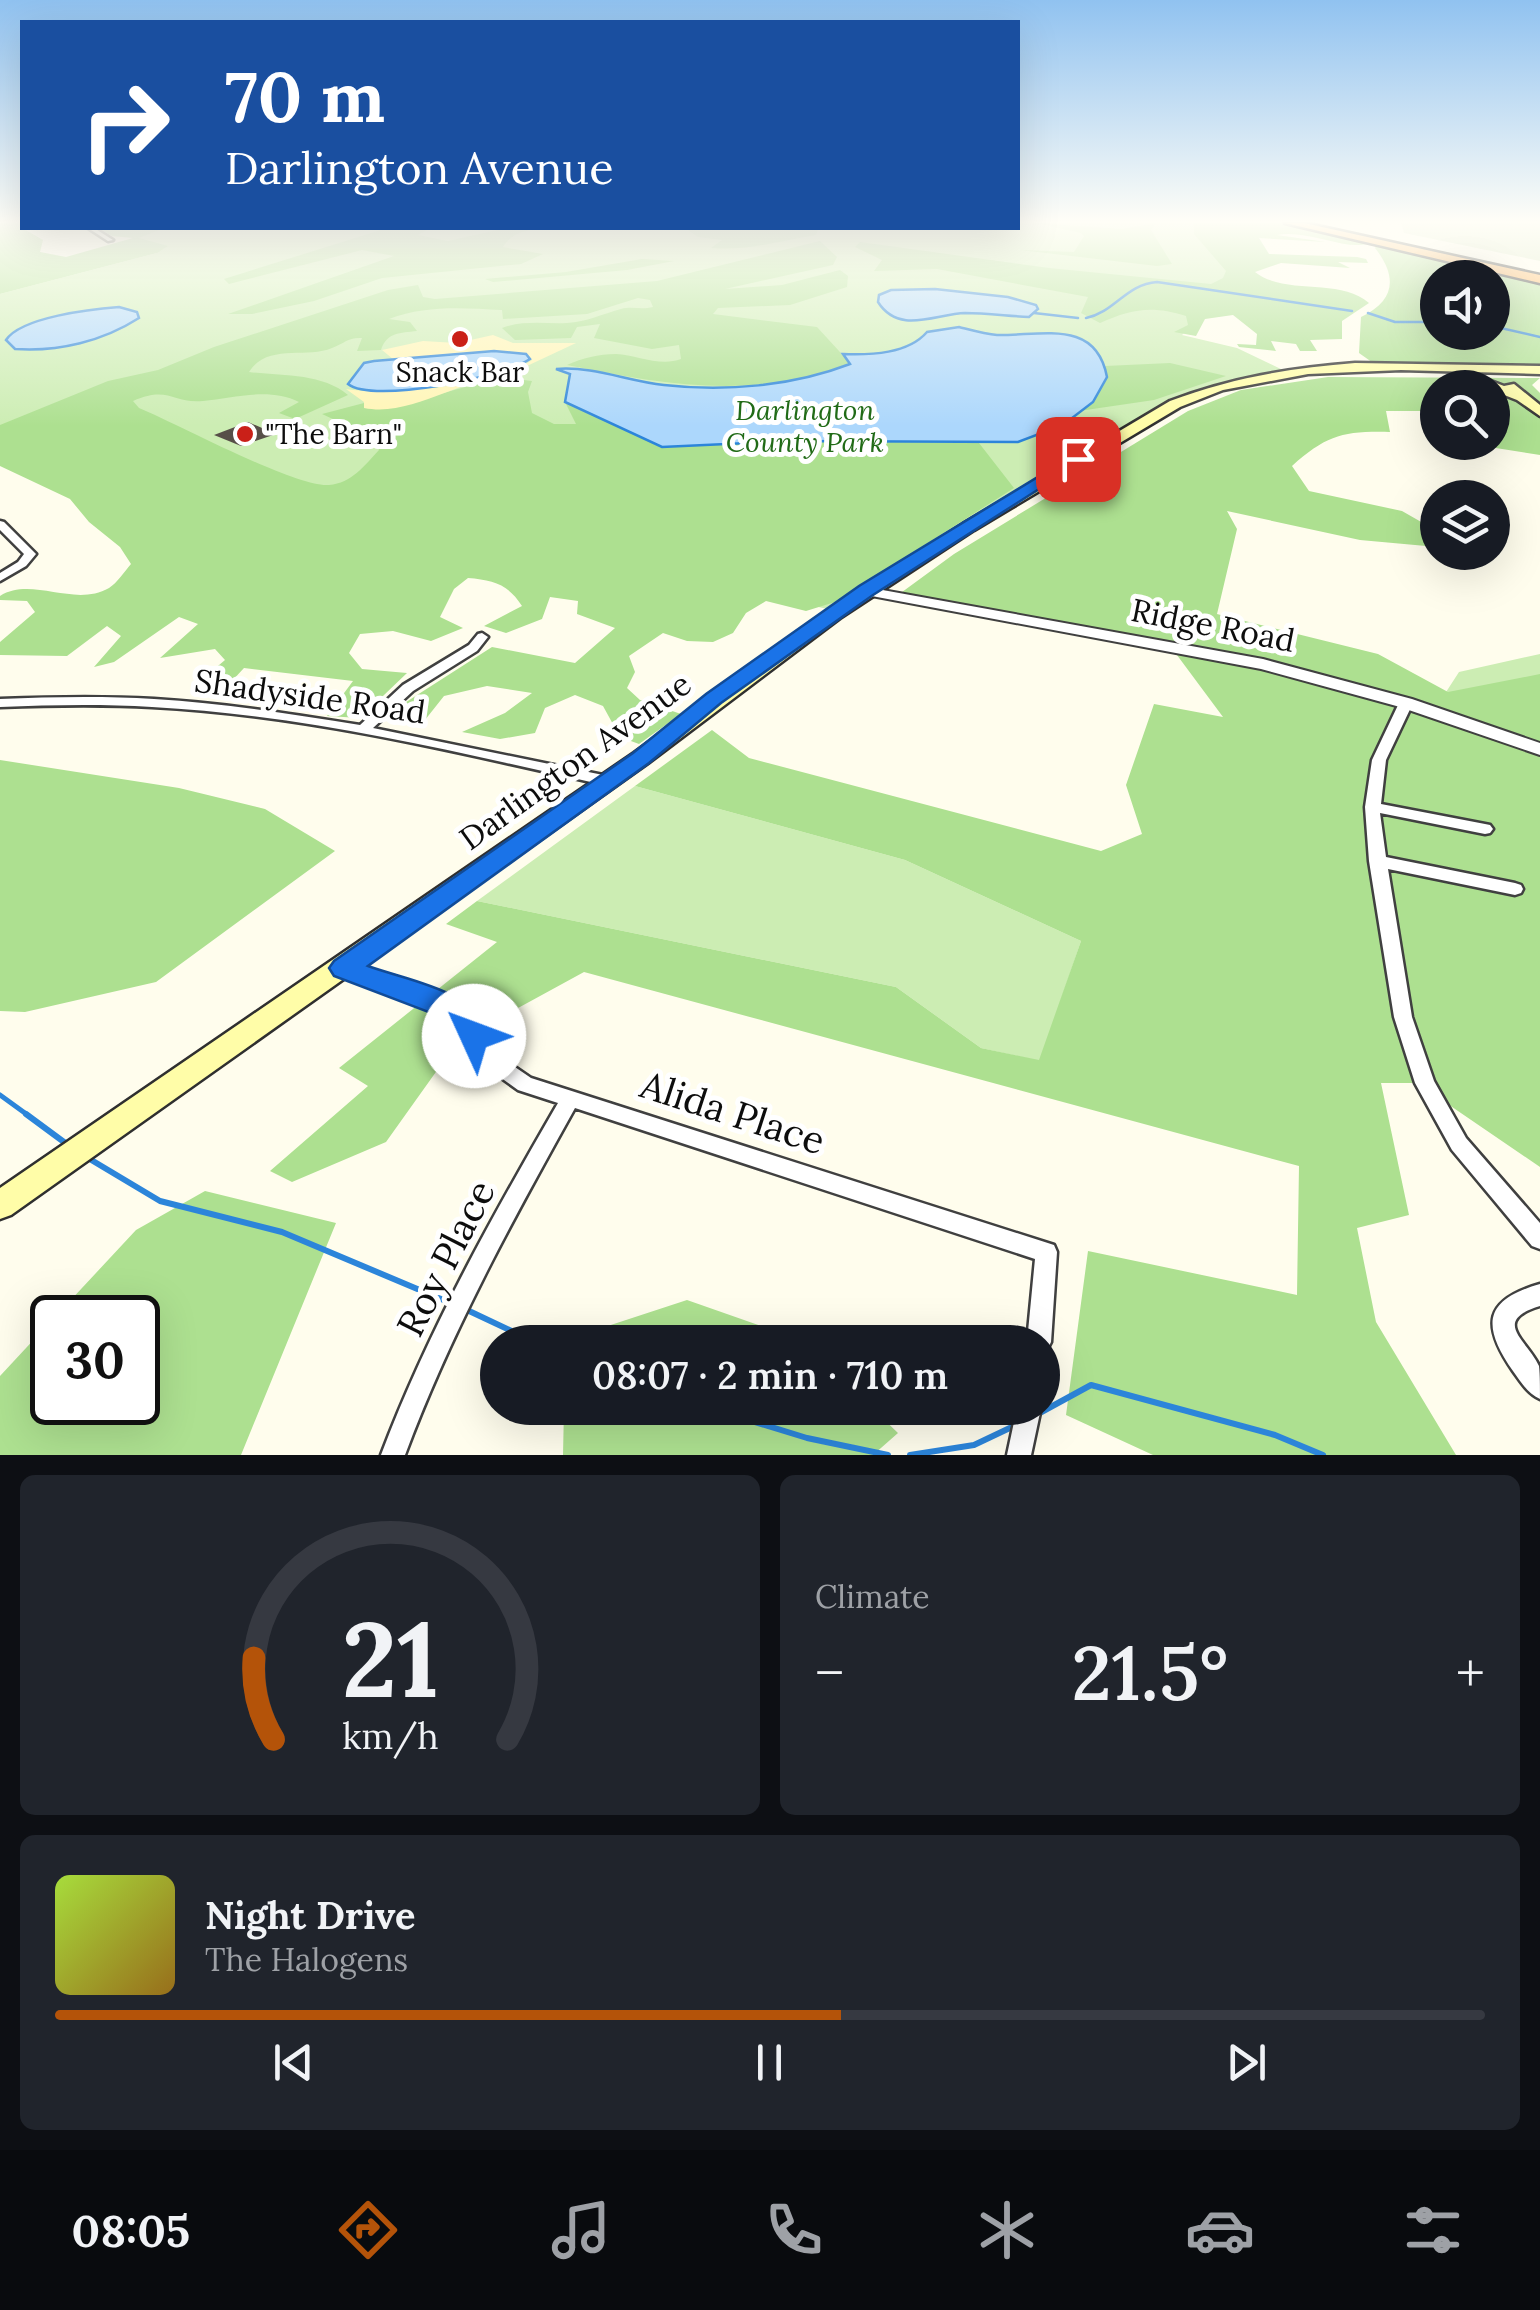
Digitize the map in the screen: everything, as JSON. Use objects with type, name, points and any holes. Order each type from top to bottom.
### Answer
[{"type":"main road","name":"Darlington Avenue","points":[[0,1204],[608,781],[866,590],[1174,404],[1262,377],[1341,368],[1497,370]]},
{"type":"main road","name":"Darlington Avenue","points":[[1510,371],[1540,374]]},
{"type":"main road","name":"Darlington Avenue","points":[[1262,377],[1420,372]]},
{"type":"main road","points":[[1540,374],[1527,383],[1540,399]]},
{"type":"main road","points":[[1510,379],[1540,399]]},
{"type":"main road","points":[[1510,388],[1516,396]]},
{"type":"main road","points":[[1510,393],[1540,412]]},
{"type":"street","points":[[0,524],[30,554],[0,578]]},
{"type":"street","name":"Ridge Road","points":[[866,590],[1263,664],[1406,703],[1540,749]]},
{"type":"street","points":[[366,728],[394,698],[472,648],[482,637]]},
{"type":"street","name":"Shadyside Road","points":[[0,703],[124,700],[366,728],[608,781]]},
{"type":"street","points":[[1406,703],[1379,760],[1372,807],[1403,1017],[1425,1083],[1459,1144],[1530,1219],[1540,1239]]},
{"type":"street","points":[[1372,807],[1486,829]]},
{"type":"street","points":[[1378,860],[1515,889]]},
{"type":"street","name":"Alida Place","points":[[344,968],[457,1011],[472,1025],[486,1057],[525,1084],[1046,1252],[1040,1325]]},
{"type":"street","name":"Roy Place","points":[[393,1455],[468,1282],[570,1099]]},
{"type":"street","points":[[1540,1295],[1512,1305],[1504,1315],[1504,1328],[1540,1386]]},
{"type":"street","points":[[1019,1455],[1025,1425]]},
{"type":"green space","name":"Darlington County Park","points":[[12,291],[1222,291],[1219,299],[1182,335],[1237,348],[1287,372],[1202,392],[837,611],[0,430],[0,294]]},
{"type":"green space","points":[[294,291],[344,291],[252,314],[228,314]]},
{"type":"green space","points":[[385,291],[420,291],[423,297],[535,291],[835,291],[790,305],[718,308],[713,314],[817,327],[850,363],[814,375],[744,386],[674,383],[567,365],[609,354],[673,361],[681,359],[679,345],[652,349],[594,338],[600,324],[577,327],[571,338],[515,340],[502,328],[574,322],[625,308],[653,307],[650,300],[638,298],[587,314],[503,319],[502,310],[444,308],[389,319],[410,322],[417,331],[391,337],[381,350],[357,351],[362,338],[357,338],[322,351],[276,355],[257,363],[249,372],[314,379],[348,395],[295,419],[279,413],[299,402],[276,395],[193,401],[155,395],[133,401],[139,408],[265,466],[329,485],[351,477],[379,450],[376,439],[322,414],[364,403],[386,409],[501,377],[532,381],[528,392],[532,413],[554,424],[576,424],[565,402],[662,447],[789,441],[979,443],[1014,488],[835,602],[806,611],[766,601],[746,613],[733,633],[713,642],[687,641],[663,633],[629,656],[635,672],[627,688],[640,700],[681,714],[639,744],[620,737],[603,706],[575,695],[545,708],[535,733],[500,739],[462,732],[505,713],[532,693],[487,686],[444,696],[421,725],[389,713],[492,647],[575,663],[615,628],[577,614],[578,601],[550,597],[542,619],[506,633],[484,626],[522,606],[505,588],[477,579],[468,578],[454,589],[440,617],[463,628],[431,641],[393,631],[360,634],[349,653],[362,669],[407,673],[360,718],[327,716],[353,681],[244,668],[218,696],[192,688],[225,660],[215,649],[160,658],[198,624],[179,617],[114,662],[94,667],[121,636],[107,626],[67,656],[0,655],[0,642],[35,612],[27,601],[0,600],[0,596],[26,589],[96,593],[112,586],[131,564],[120,547],[89,522],[70,499],[0,466],[0,425],[108,381],[158,370],[214,347]]},
{"type":"green space","points":[[1055,291],[1342,291],[1369,303],[1342,321],[1342,339],[1310,340],[1317,351],[1300,351],[1296,344],[1271,341],[1276,351],[1239,347],[1237,344],[1256,345],[1257,334],[1233,315],[1205,319],[1196,336],[1174,332],[1188,325],[1186,316],[1163,310],[1122,314],[1100,323],[1081,313],[1088,297]]},
{"type":"green space","points":[[1388,291],[1420,291],[1420,350],[1510,350],[1510,291],[1540,291],[1540,365],[1376,365],[1359,353],[1361,317],[1381,304]]},
{"type":"green space","points":[[1170,363],[1226,376],[1154,400],[1079,411],[1098,391],[1105,366]]},
{"type":"green space","points":[[1328,377],[1420,377],[1420,411],[1386,411],[1390,432],[1336,437],[1315,447],[1292,466],[1309,491],[1402,511],[1420,521],[1420,545],[1360,540],[1227,511],[1237,529],[1217,614],[1378,654],[1448,692],[1540,674],[1540,1167],[1417,1083],[1381,1083],[1409,1215],[1357,1228],[1376,1322],[1456,1455],[1153,1455],[1066,1415],[1088,1251],[1297,1295],[1299,1166],[584,972],[458,1041],[386,1142],[292,1182],[270,1171],[368,1086],[339,1068],[497,942],[446,924],[477,901],[896,987],[981,1048],[1039,1060],[1081,941],[905,860],[635,786],[712,730],[749,758],[1101,851],[1142,834],[1126,785],[1154,704],[1223,717],[1171,647],[898,595],[954,554],[1188,411],[1241,390]]},
{"type":"green space","points":[[1510,378],[1540,378],[1532,385],[1540,393],[1540,455],[1510,450]]},
{"type":"green space","points":[[1540,654],[1540,741],[1437,706],[1459,672]]},
{"type":"green space","points":[[0,760],[179,788],[265,809],[335,851],[156,982],[25,1012],[0,1011]]},
{"type":"green space","points":[[635,786],[905,860],[1081,941],[1040,1061],[981,1048],[896,987],[477,901]]},
{"type":"green space","points":[[205,1191],[336,1223],[241,1455],[0,1455],[0,1376],[30,1344],[30,1425],[160,1425],[160,1295],[75,1295],[136,1230]]},
{"type":"green space","points":[[687,1300],[758,1325],[611,1325]]},
{"type":"green space","points":[[564,1425],[890,1425],[898,1433],[873,1455],[563,1455]]},
{"type":"sand","points":[[493,335],[513,343],[576,343],[512,373],[513,377],[476,382],[402,407],[364,408],[364,402],[346,389],[442,387],[494,376],[532,360],[526,354],[494,351],[393,359],[382,350],[423,341],[457,343]]},
{"type":"water","points":[[889,291],[952,291],[1008,297],[1038,309],[1029,317],[965,313],[907,320],[887,312],[878,302],[879,295]]},
{"type":"water","points":[[119,307],[137,312],[139,318],[80,343],[48,349],[15,349],[6,340],[26,325],[41,320]]},
{"type":"water","points":[[959,327],[997,335],[1048,333],[1079,338],[1101,358],[1107,377],[1093,402],[1063,425],[1018,442],[789,441],[662,447],[565,402],[570,374],[556,369],[687,387],[758,385],[828,372],[850,364],[843,354],[888,352],[910,345],[927,332]]},
{"type":"water","points":[[494,351],[526,354],[530,359],[468,380],[410,390],[362,389],[348,384],[364,363]]},
{"type":"building","name":"\"The Barn\"","points":[[248,422],[276,434],[241,446],[214,435]]},
{"type":"waterway","points":[[1086,318],[1133,291]]},
{"type":"waterway","points":[[1217,291],[1352,311]]},
{"type":"waterway","points":[[1034,313],[1078,318]]},
{"type":"waterway","points":[[1368,313],[1395,322],[1420,322]]},
{"type":"waterway","points":[[1510,330],[1540,337]]},
{"type":"waterway","points":[[0,1095],[29,1116]]},
{"type":"waterway","points":[[26,1114],[68,1145]]},
{"type":"waterway","points":[[88,1158],[160,1201],[282,1232],[453,1304]]},
{"type":"waterway","points":[[467,1310],[499,1325]]},
{"type":"waterway","points":[[1060,1402],[1091,1385],[1275,1435],[1323,1455]]},
{"type":"waterway","points":[[765,1425],[888,1455]]},
{"type":"waterway","points":[[910,1455],[974,1445],[1014,1426]]},
{"type":"place","name":"Snack Bar","points":[[460,339]]},
{"type":"place","name":"\"The Barn\"","points":[[245,434]]},
{"type":"route","points":[[474,1036],[472,1025],[457,1011],[344,968],[641,758],[714,699],[866,590],[1078,459]]}]
